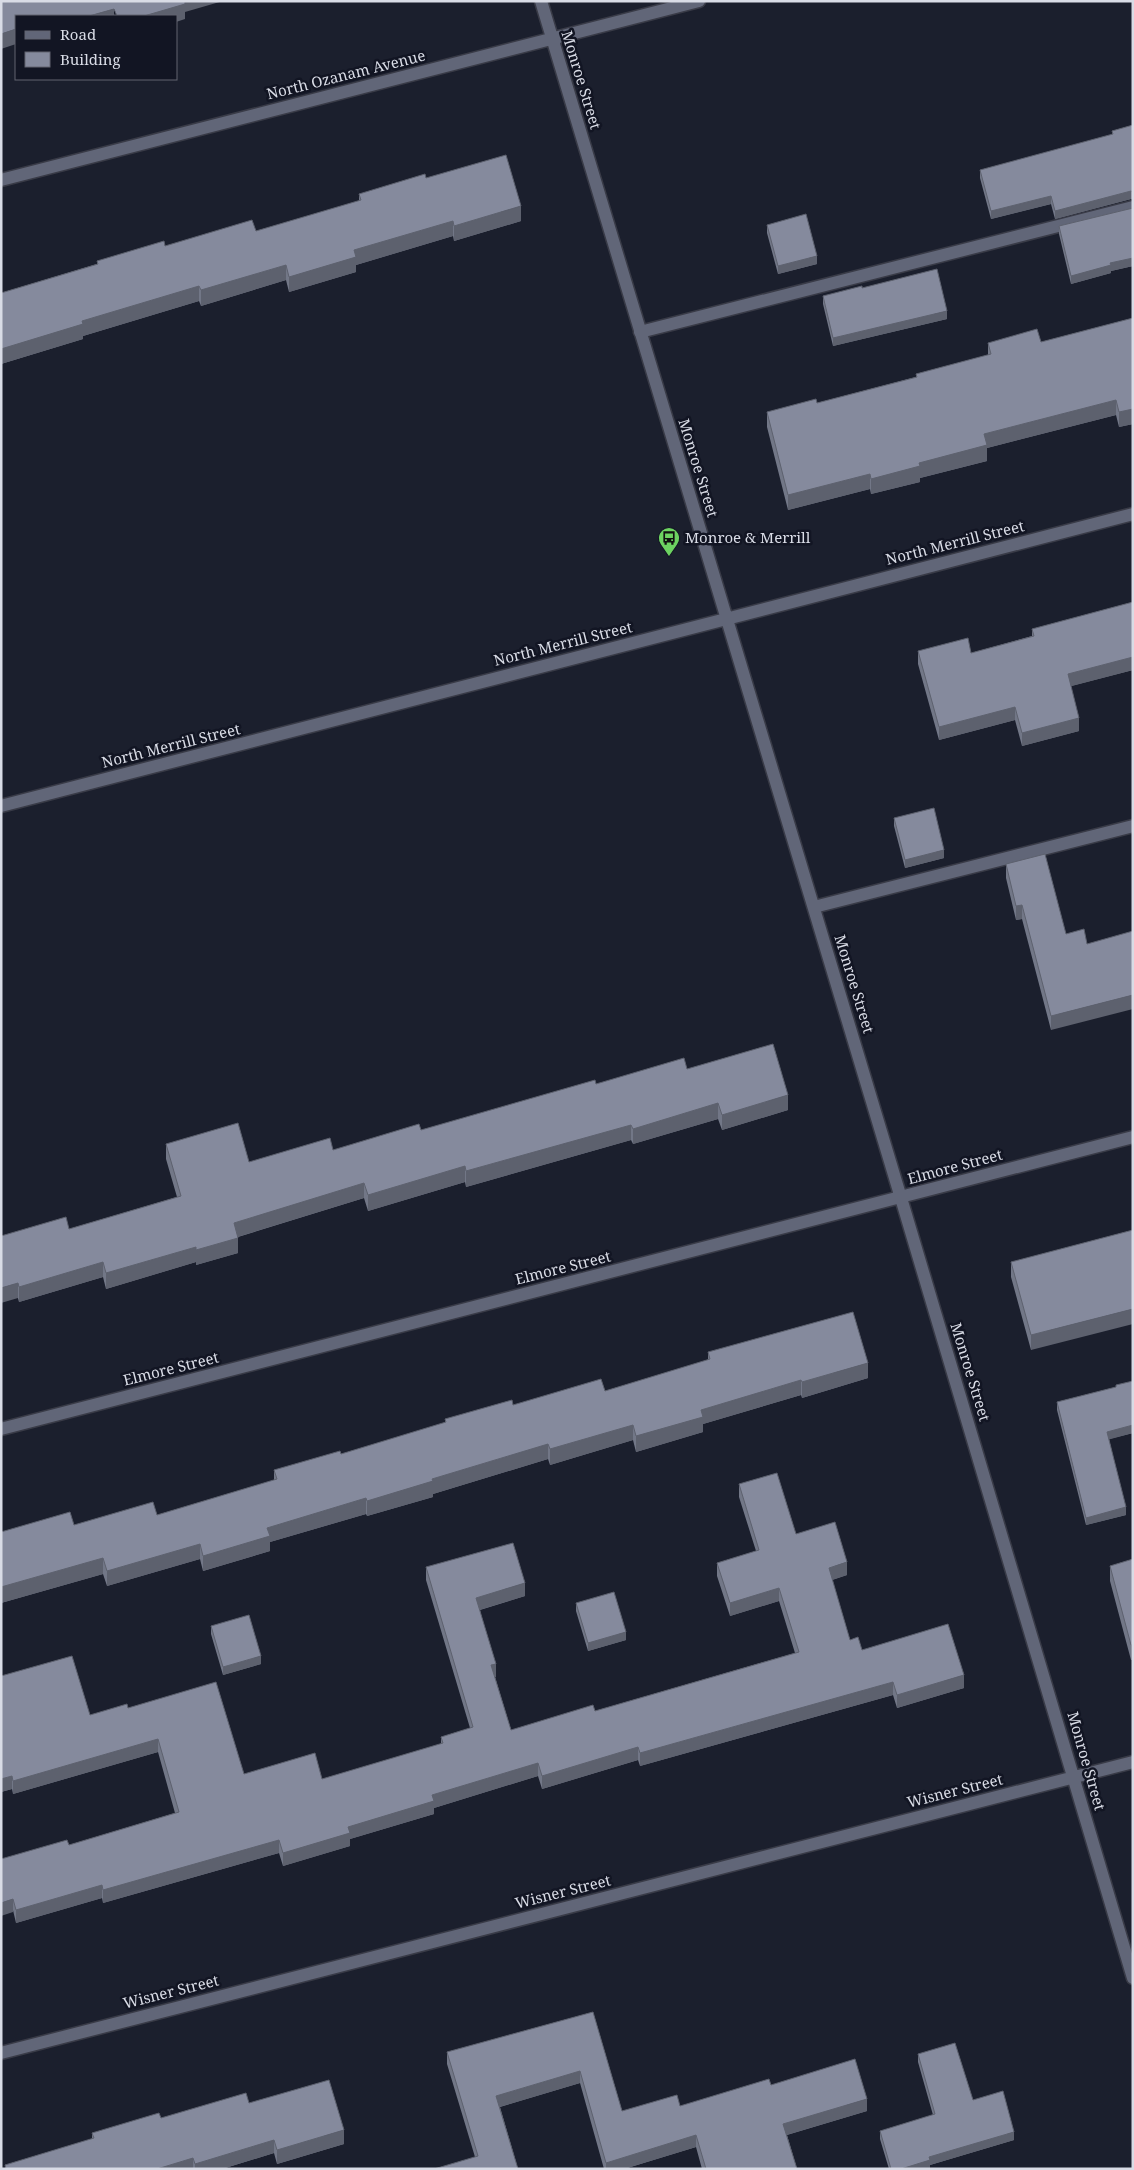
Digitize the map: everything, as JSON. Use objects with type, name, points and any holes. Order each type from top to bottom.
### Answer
[{"type":"street","name":"Monroe Street","points":[[540,1],[902,1198],[1133,1978]]},
{"type":"street","name":"North Ozanam Avenue","points":[[1,180],[698,1]]},
{"type":"street","points":[[640,332],[1133,207]]},
{"type":"street","name":"North Merrill Street","points":[[1,806],[1133,514]]},
{"type":"street","points":[[814,907],[1133,826]]},
{"type":"street","name":"Elmore Street","points":[[1,1429],[1133,1137]]},
{"type":"street","name":"Wisner Street","points":[[1,2053],[1133,1762]]},
{"type":"building","points":[[1,1],[185,1],[185,4],[147,15],[117,15],[114,9],[93,15],[15,15],[15,29],[1,34]]},
{"type":"building","points":[[1133,125],[1133,192],[1055,211],[1051,196],[991,211],[980,170],[1113,134],[1112,131]]},
{"type":"building","points":[[506,155],[521,206],[454,226],[453,221],[354,250],[356,257],[289,277],[286,265],[201,290],[199,286],[82,321],[83,324],[1,349],[1,293],[98,264],[97,261],[164,241],[165,246],[252,220],[256,231],[361,200],[359,194],[425,174],[426,178]]},
{"type":"building","points":[[1133,208],[1133,258],[1110,263],[1111,265],[1071,276],[1059,226]]},
{"type":"building","points":[[806,214],[817,256],[778,266],[767,225]]},
{"type":"building","points":[[937,269],[947,311],[833,338],[823,296]]},
{"type":"building","points":[[1133,318],[1133,409],[1119,412],[1116,400],[984,434],[987,445],[919,463],[920,466],[871,479],[870,474],[788,495],[767,412],[816,399],[817,403],[917,377],[916,374],[991,354],[988,343],[1037,329],[1041,342]]},
{"type":"building","points":[[1133,602],[1133,657],[1068,674],[1079,718],[1022,733],[1015,707],[939,727],[918,651],[968,638],[971,653],[1034,636],[1032,629]]},
{"type":"building","points":[[934,808],[944,850],[905,860],[894,818]]},
{"type":"building","points":[[1045,854],[1066,934],[1084,929],[1087,944],[1133,931],[1133,995],[1051,1016],[1022,905],[1016,906],[1006,864]]},
{"type":"building","points":[[773,1044],[788,1095],[722,1115],[718,1103],[633,1129],[631,1125],[466,1171],[465,1166],[368,1195],[364,1183],[234,1223],[238,1238],[196,1250],[196,1247],[106,1273],[103,1262],[19,1287],[18,1283],[1,1288],[1,1236],[66,1217],[69,1229],[181,1196],[166,1144],[238,1123],[249,1162],[330,1138],[333,1150],[419,1124],[421,1130],[595,1080],[596,1084],[684,1058],[687,1069]]},
{"type":"building","points":[[1133,1230],[1133,1309],[1031,1335],[1011,1262]]},
{"type":"building","points":[[853,1312],[868,1363],[802,1382],[801,1380],[701,1410],[703,1417],[636,1436],[633,1425],[550,1449],[548,1444],[367,1501],[366,1498],[267,1528],[270,1536],[203,1556],[200,1544],[107,1571],[103,1558],[1,1587],[1,1532],[70,1512],[74,1525],[153,1502],[157,1515],[277,1479],[274,1470],[340,1451],[341,1454],[446,1422],[445,1419],[512,1400],[513,1405],[601,1379],[605,1391],[710,1359],[708,1352]]},
{"type":"building","points":[[1133,1381],[1133,1425],[1107,1432],[1126,1507],[1086,1518],[1057,1402]]},
{"type":"building","points":[[777,1473],[796,1534],[835,1522],[847,1562],[829,1568],[850,1640],[858,1637],[862,1650],[948,1624],[964,1675],[897,1695],[893,1682],[640,1753],[638,1747],[542,1776],[538,1763],[432,1795],[434,1801],[348,1827],[350,1833],[283,1853],[279,1840],[103,1890],[102,1885],[16,1910],[13,1899],[1,1903],[1,1859],[67,1840],[69,1845],[179,1812],[158,1739],[13,1781],[12,1776],[1,1779],[1,1676],[72,1656],[90,1715],[127,1704],[128,1708],[216,1682],[244,1774],[315,1753],[322,1779],[443,1743],[441,1737],[473,1727],[426,1567],[513,1543],[525,1583],[476,1598],[496,1664],[491,1665],[511,1730],[593,1705],[595,1711],[799,1652],[779,1588],[730,1603],[717,1563],[759,1550],[739,1484]]},
{"type":"building","points":[[1133,1559],[1133,1645],[1131,1645],[1110,1566]]},
{"type":"building","points":[[614,1592],[626,1632],[588,1643],[576,1603]]},
{"type":"building","points":[[249,1615],[261,1656],[223,1667],[211,1626]]},
{"type":"building","points":[[593,2012],[622,2111],[677,2095],[680,2106],[769,2079],[771,2085],[855,2059],[867,2099],[783,2124],[797,2169],[706,2169],[696,2135],[606,2163],[580,2071],[496,2096],[518,2169],[434,2169],[478,2156],[447,2052]]},
{"type":"building","points":[[955,2043],[973,2100],[1003,2091],[1014,2132],[929,2157],[930,2160],[901,2169],[891,2169],[880,2131],[935,2114],[918,2054]]},
{"type":"building","points":[[329,2080],[344,2130],[277,2150],[274,2140],[195,2164],[193,2158],[157,2169],[6,2169],[5,2165],[94,2138],[92,2133],[159,2113],[161,2118],[246,2093],[249,2103]]},
{"type":"place","name":"Monroe & Merrill","points":[[669,557]]}]
